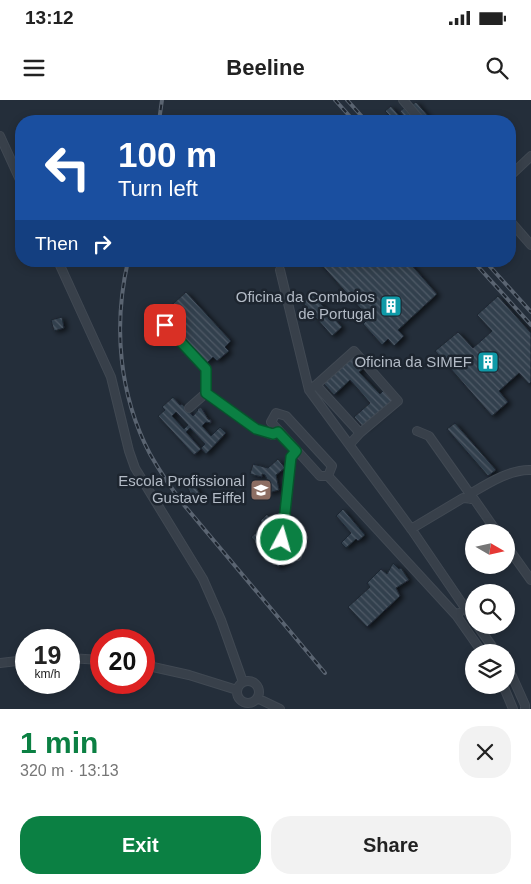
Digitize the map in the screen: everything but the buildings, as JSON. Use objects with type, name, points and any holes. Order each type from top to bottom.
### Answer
[{"type":"street","points":[[402,100],[416,115]]},
{"type":"street","points":[[0,136],[15,169]]},
{"type":"street","points":[[516,170],[531,156]]},
{"type":"street","points":[[516,228],[531,245]]},
{"type":"street","points":[[61,267],[111,377],[128,451],[135,468],[203,579],[221,620],[243,682]]},
{"type":"street","points":[[280,270],[309,390],[411,529],[465,609],[456,616]]},
{"type":"street","points":[[165,325],[206,369],[206,393],[189,408]]},
{"type":"street","points":[[309,390],[354,351],[398,401],[360,433],[350,444]]},
{"type":"street","points":[[316,385],[360,433]]},
{"type":"street","points":[[206,393],[256,429],[273,434],[278,432]]},
{"type":"street","points":[[328,476],[332,466],[286,416],[276,413],[271,422],[278,432],[320,476],[328,476],[456,616],[476,644]]},
{"type":"street","points":[[417,431],[428,436],[470,497],[474,499],[491,524]]},
{"type":"street","points":[[296,451],[291,457],[282,540],[296,556]]},
{"type":"street","points":[[411,529],[463,498],[470,497],[497,479],[522,470],[531,470]]},
{"type":"street","points":[[515,558],[531,580]]},
{"type":"street","points":[[0,664],[15,662]]},
{"type":"street","points":[[155,668],[188,675],[237,690]]},
{"type":"street","points":[[250,681],[256,684],[259,691],[257,698],[251,702],[244,702],[238,697],[237,690],[243,682],[250,681]]},
{"type":"street","points":[[515,684],[525,709]]},
{"type":"street","points":[[507,694],[513,709]]},
{"type":"street","points":[[257,698],[280,709]]},
{"type":"railway","points":[[160,115],[162,100]]},
{"type":"railway","points":[[335,100],[349,115]]},
{"type":"railway","points":[[347,100],[361,115]]},
{"type":"railway","points":[[127,267],[121,310],[122,360],[131,408],[150,454],[184,505],[325,673]]},
{"type":"railway","points":[[478,267],[531,325]]},
{"type":"railway","points":[[490,267],[531,312]]},
{"type":"place","name":"Oficina da Comboios de Portugal","points":[[391,306]]},
{"type":"place","name":"Oficina da SIMEF","points":[[488,362]]},
{"type":"place","name":"Escola Profissional Gustave Eiffel","points":[[261,490]]},
{"type":"route","points":[[165,325],[206,369],[206,393],[256,429],[273,434],[278,432],[296,451],[291,457],[282,540]]}]
